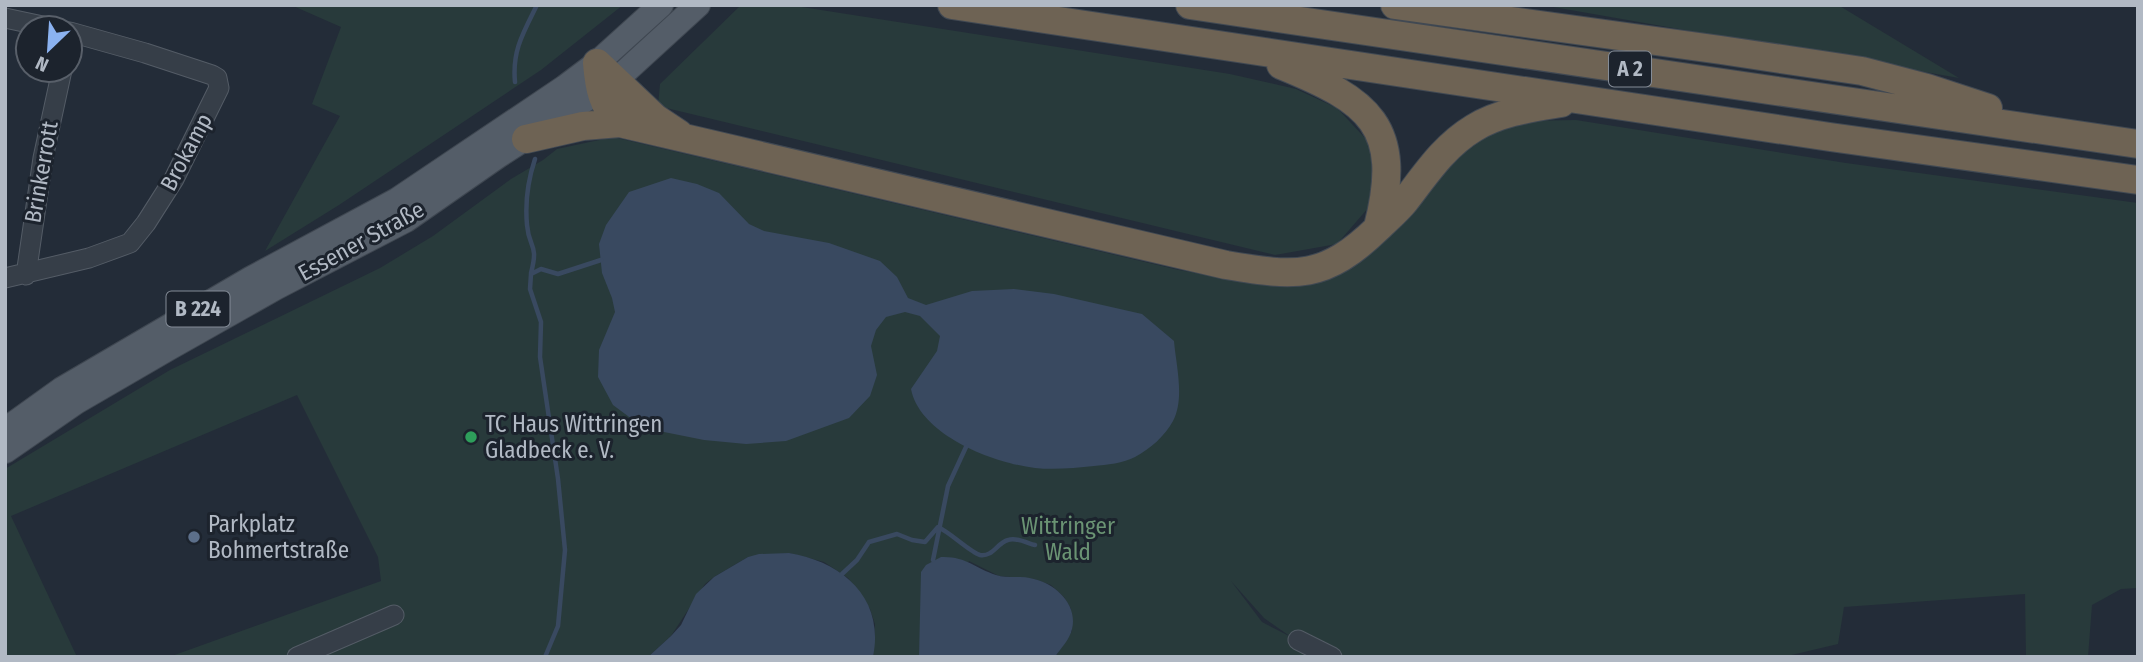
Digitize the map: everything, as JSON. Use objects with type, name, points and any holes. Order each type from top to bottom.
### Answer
[{"type":"highway","name":"A 2","points":[[952,5],[1830,137],[2138,180]]},
{"type":"highway","name":"A 2","points":[[1190,5],[2138,144]]},
{"type":"highway","points":[[1395,5],[1862,71],[1927,88],[2071,134]]},
{"type":"highway","points":[[1492,5],[1557,28]]},
{"type":"highway","points":[[1239,48],[1329,86],[1356,103],[1373,122],[1383,142],[1388,167],[1386,196],[1378,227]]},
{"type":"highway","points":[[604,78],[610,114],[620,123]]},
{"type":"highway","points":[[604,78],[684,137]]},
{"type":"highway","points":[[526,139],[583,125],[620,123],[1226,265],[1266,272],[1299,272],[1324,268],[1347,256],[1402,205],[1437,158],[1472,129],[1488,120],[1514,112],[1584,99]]},
{"type":"main road","name":"Essener Straße","points":[[5,430],[62,389],[250,279],[397,200],[565,87],[604,78],[661,5]]},
{"type":"main road","name":"Essener Straße","points":[[5,452],[76,402],[169,348],[277,287],[406,220],[526,139],[698,5]]},
{"type":"street","name":"Brokamp","points":[[5,278],[89,258],[130,243],[174,179],[219,88],[217,78],[212,75],[145,53],[84,40]]},
{"type":"street","name":"Brinkerrott","points":[[26,275],[43,158],[59,84]]},
{"type":"street","points":[[297,657],[394,615]]},
{"type":"street","points":[[1298,640],[1332,657]]},
{"type":"green space","points":[[291,5],[623,5],[541,70],[339,205],[265,251],[340,116],[312,104],[341,27]]},
{"type":"green space","points":[[741,5],[789,5],[1230,74],[1296,89],[1337,108],[1378,152],[1375,200],[1337,244],[1275,255],[658,106],[660,84]]},
{"type":"green space","points":[[1542,5],[1838,5],[1959,78]]},
{"type":"green space","name":"Wittringer Wald","points":[[1576,120],[1846,163],[2138,203],[2138,588],[2121,589],[2092,605],[2088,657],[2026,657],[2025,594],[1844,607],[1838,644],[1783,657],[1055,657],[1072,631],[1071,609],[1064,597],[1051,585],[1034,579],[999,576],[969,561],[921,631],[919,657],[873,657],[875,624],[870,609],[848,578],[824,562],[789,553],[748,557],[714,577],[705,584],[671,636],[648,657],[169,657],[381,581],[378,557],[297,395],[11,516],[77,657],[5,657],[5,469],[170,370],[380,268],[433,236],[557,149],[613,137],[1179,270],[1270,286],[1310,283],[1351,268],[1381,245],[1445,164],[1478,138],[1519,121]],"holes":[[[1231,581],[1264,618],[1291,637],[1262,622]]]},
{"type":"water","points":[[671,178],[719,193],[749,224],[764,231],[829,243],[880,261],[897,277],[908,298],[926,305],[972,291],[1014,289],[1054,294],[1142,314],[1174,341],[1179,392],[1173,421],[1161,437],[1146,450],[1131,459],[1109,464],[1035,468],[980,453],[943,433],[928,420],[917,405],[911,389],[937,351],[940,336],[920,316],[905,312],[886,317],[876,330],[871,346],[877,375],[870,396],[849,418],[786,441],[746,444],[704,440],[644,428],[613,405],[598,377],[599,350],[615,312],[602,273],[599,244],[606,225],[629,192]]},
{"type":"water","points":[[789,553],[827,565],[856,586],[873,617],[873,657],[648,657],[681,625],[696,594],[714,577],[748,557]]},
{"type":"water","points":[[941,557],[964,560],[1001,576],[1034,579],[1050,586],[1064,597],[1072,612],[1072,629],[1055,657],[919,657],[921,572],[926,565]]},
{"type":"waterway","points":[[515,82],[517,51],[537,5]]},
{"type":"waterway","points":[[531,273],[534,251],[528,233],[526,208],[535,159]]},
{"type":"waterway","points":[[545,657],[558,626],[565,550],[558,479],[540,357],[541,322],[530,289],[531,274],[541,269],[558,274],[601,260]]},
{"type":"waterway","points":[[933,560],[948,486],[966,447]]},
{"type":"waterway","points":[[842,574],[857,560],[869,542],[897,534],[925,542],[938,527],[980,555],[988,554],[1011,539],[1035,545]]},
{"type":"place","name":"TC Haus Wittringen Gladbeck e. V.","points":[[471,437]]},
{"type":"place","name":"Parkplatz Bohmertstraße","points":[[194,537]]}]
